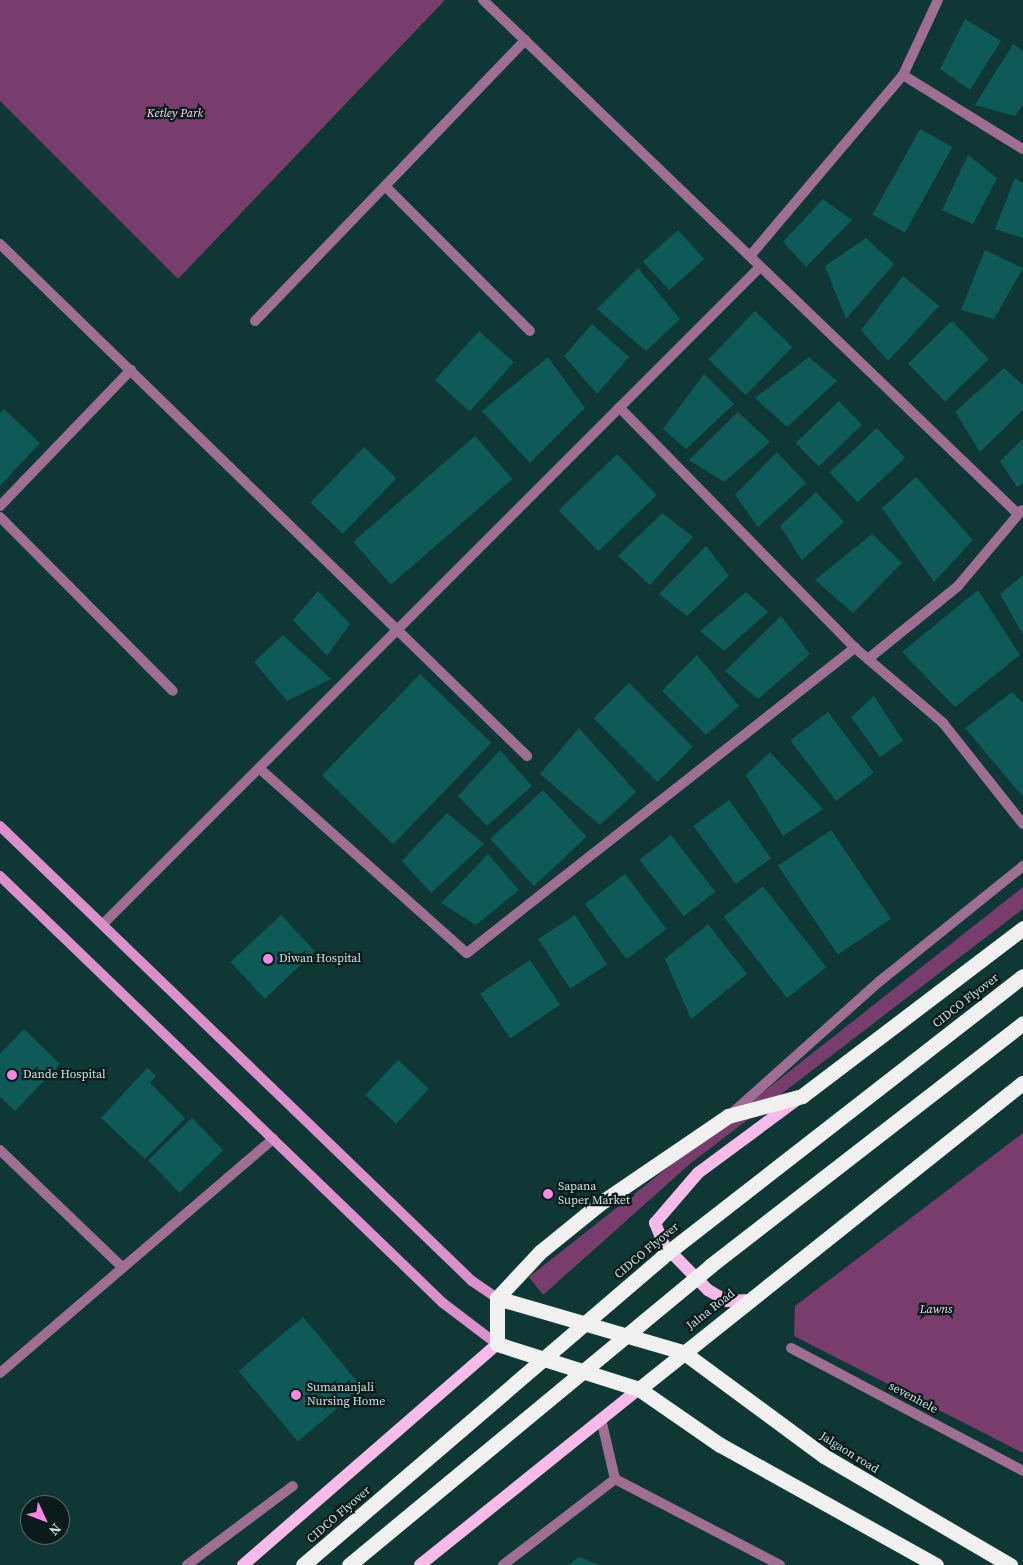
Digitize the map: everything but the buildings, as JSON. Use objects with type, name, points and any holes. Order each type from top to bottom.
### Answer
[{"type":"highway","points":[[936,1565],[720,1445],[639,1389],[497,1344],[497,1298],[540,1252],[599,1204],[728,1116],[802,1096],[1023,928]]},
{"type":"highway","name":"CIDCO Flyover","points":[[303,1565],[662,1257],[1023,976]]},
{"type":"highway","points":[[349,1565],[710,1266],[1023,1023]]},
{"type":"highway","name":"Jalna Road","points":[[639,1389],[748,1300],[1023,1083]]},
{"type":"highway","points":[[497,1298],[683,1352]]},
{"type":"highway","name":"Jalgaon road","points":[[683,1352],[824,1456],[1010,1565]]},
{"type":"main road","points":[[0,826],[472,1281],[497,1298]]},
{"type":"main road","points":[[0,876],[443,1303],[497,1344],[243,1565]]},
{"type":"main road","points":[[748,1300],[727,1302],[708,1290],[664,1245],[655,1223],[698,1173],[802,1096]]},
{"type":"main road","name":"Jalna Road","points":[[420,1565],[639,1389]]},
{"type":"street","points":[[483,0],[760,266],[1021,511],[958,586],[868,659]]},
{"type":"street","points":[[750,256],[903,75],[938,0]]},
{"type":"street","points":[[254,321],[525,40]]},
{"type":"street","points":[[903,75],[1023,149]]},
{"type":"street","points":[[385,186],[530,332]]},
{"type":"street","points":[[0,244],[399,628],[527,756]]},
{"type":"street","points":[[103,924],[760,266]]},
{"type":"street","points":[[0,506],[131,370]]},
{"type":"street","points":[[619,408],[855,648],[943,723],[1023,824]]},
{"type":"street","points":[[0,518],[173,691]]},
{"type":"street","points":[[259,768],[467,953],[855,648]]},
{"type":"street","points":[[728,1116],[880,981],[1023,866]]},
{"type":"street","points":[[0,1372],[273,1139]]},
{"type":"street","points":[[0,1150],[122,1268]]},
{"type":"street","name":"sevenhele","points":[[791,1348],[1023,1471]]},
{"type":"street","points":[[601,1419],[615,1479],[780,1565]]},
{"type":"street","points":[[503,1565],[615,1479]]},
{"type":"street","points":[[188,1565],[293,1486]]},
{"type":"green space","name":"Ketley Park","points":[[0,0],[445,0],[178,279],[0,101]]},
{"type":"green space","points":[[1023,887],[1023,909],[691,1163],[543,1295],[529,1277]]},
{"type":"green space","name":"Lawns","points":[[1023,1133],[1023,1453],[794,1336],[795,1306]]},
{"type":"place","name":"Diwan Hospital","points":[[268,959]]},
{"type":"place","name":"Dande Hospital","points":[[12,1075]]},
{"type":"place","name":"Sapana Super Market","points":[[548,1194]]},
{"type":"place","name":"Sumananjali Nursing Home","points":[[296,1395]]}]
